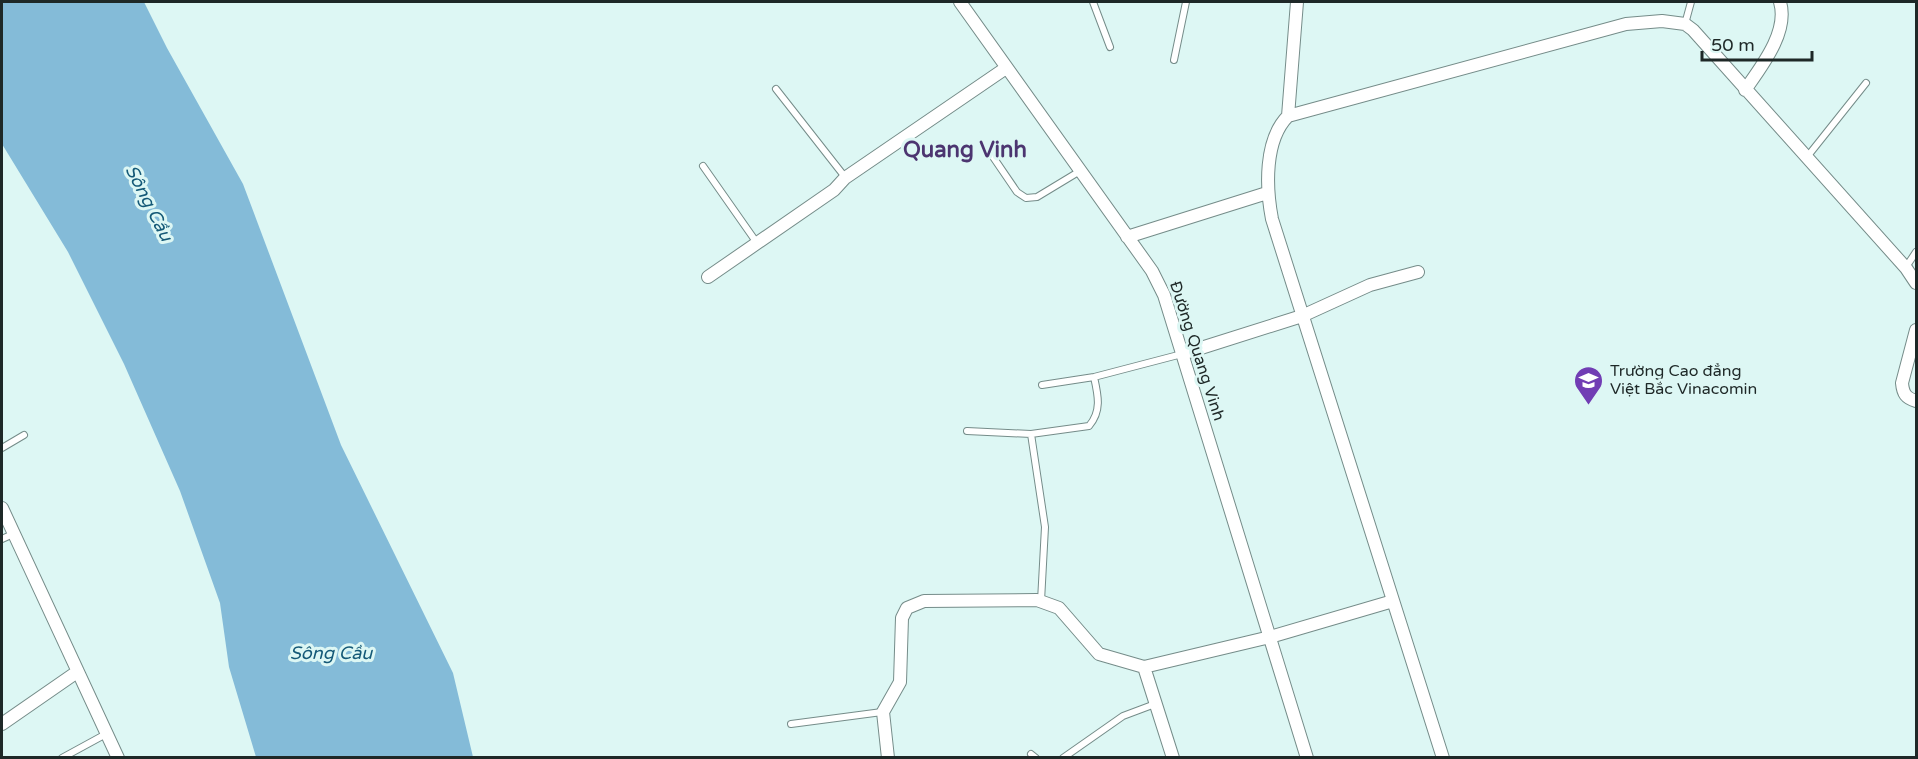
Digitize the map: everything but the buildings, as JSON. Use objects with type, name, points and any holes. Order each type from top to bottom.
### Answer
[{"type":"street","name":"Đường Quang Vinh","points":[[960,2],[1152,271],[1164,295],[1307,758]]},
{"type":"street","points":[[1288,116],[1297,2]]},
{"type":"street","points":[[1745,90],[1768,57],[1779,25],[1780,2]]},
{"type":"street","points":[[1443,758],[1272,219],[1267,193],[1274,137],[1280,124],[1288,116],[1626,24],[1662,21],[1685,24],[1698,35],[1906,268],[1917,284]]},
{"type":"street","points":[[708,277],[834,190],[845,178],[1006,68]]},
{"type":"street","points":[[1127,237],[1267,193]]},
{"type":"street","points":[[1182,354],[1302,316],[1370,285],[1418,272]]},
{"type":"street","points":[[1917,330],[1902,384],[1903,392],[1908,399],[1917,401]]},
{"type":"street","points":[[2,508],[118,758]]},
{"type":"street","points":[[888,758],[883,712],[900,682],[902,618],[907,608],[924,601],[1041,601],[1059,608],[1099,654],[1144,667],[1270,637],[1393,601]]},
{"type":"street","points":[[1144,667],[1173,758]]},
{"type":"street","points":[[2,724],[77,672]]},
{"type":"lane","points":[[1093,2],[1110,47]]},
{"type":"lane","points":[[1174,60],[1186,2]]},
{"type":"lane","points":[[1685,24],[1691,2]]},
{"type":"lane","points":[[1806,158],[1866,84]]},
{"type":"lane","points":[[776,89],[845,178]]},
{"type":"lane","points":[[989,151],[1017,192],[1026,198],[1037,196],[1080,171]]},
{"type":"lane","points":[[703,166],[757,243]]},
{"type":"lane","points":[[1906,268],[1917,252]]},
{"type":"lane","points":[[1042,385],[1094,377],[1182,354]]},
{"type":"lane","points":[[967,431],[1031,434],[1089,426],[1097,417],[1098,398],[1094,377]]},
{"type":"lane","points":[[1031,434],[1045,527],[1041,601]]},
{"type":"lane","points":[[2,448],[24,435]]},
{"type":"lane","points":[[2,539],[14,534]]},
{"type":"lane","points":[[1063,758],[1123,716],[1156,704]]},
{"type":"lane","points":[[791,724],[883,712]]},
{"type":"lane","points":[[62,758],[107,734]]},
{"type":"water","name":"Sông Cầu","points":[[2,2],[144,2],[243,184],[341,445],[453,673],[473,757],[256,757],[229,667],[220,603],[180,491],[124,364],[68,252],[2,144]]},
{"type":"place","name":"Trường Cao đẳng Việt Bắc Vinacomin","points":[[1589,406]]},
{"type":"district","name":"Quang Vinh","points":[[965,150]]}]
